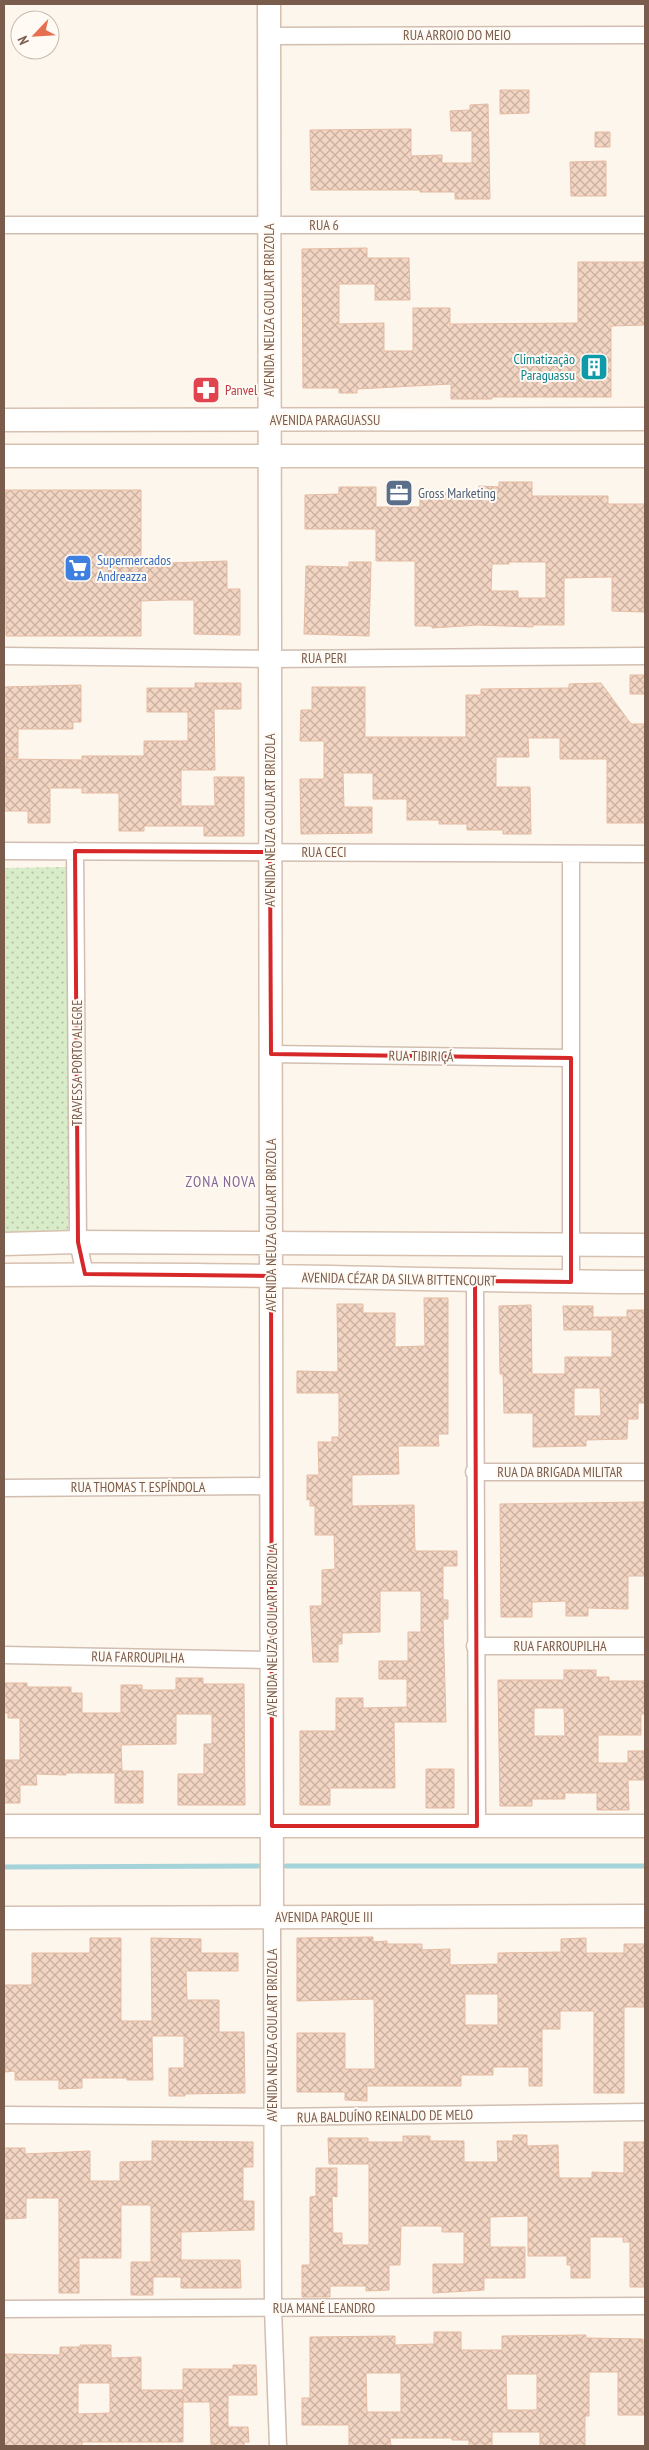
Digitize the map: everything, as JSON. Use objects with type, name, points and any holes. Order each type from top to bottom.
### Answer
[{"type":"street","name":"AVENIDA NEUZA GOULART BRIZOLA","points":[[268,4],[272,2117],[273,2308],[278,2446]]},
{"type":"street","name":"RUA ARROIO DO MEIO","points":[[269,36],[645,35]]},
{"type":"street","name":"RUA 6","points":[[4,225],[645,225]]},
{"type":"street","points":[[589,456],[590,419]]},
{"type":"street","name":"AVENIDA PARAGUASSU","points":[[4,420],[645,419]]},
{"type":"street","points":[[4,456],[645,456]]},
{"type":"street","name":"RUA PERI","points":[[4,656],[270,659],[645,656]]},
{"type":"street","name":"RUA CECI","points":[[4,851],[645,854]]},
{"type":"street","name":"TRAVESSA PORTO ALEGRE","points":[[75,851],[78,1242],[85,1274]]},
{"type":"street","points":[[571,1282],[572,854]]},
{"type":"street","name":"RUA TIBIRIÇÁ","points":[[271,1054],[571,1058]]},
{"type":"street","points":[[4,1244],[78,1242],[645,1245]]},
{"type":"street","name":"AVENIDA CÉZAR DA SILVA BITTENCOURT","points":[[4,1275],[271,1276],[475,1281],[645,1282]]},
{"type":"street","points":[[475,1281],[474,1472],[477,1826]]},
{"type":"street","name":"RUA DA BRIGADA MILITAR","points":[[474,1472],[645,1472]]},
{"type":"street","name":"RUA THOMAS T. ESPÍNDOLA","points":[[4,1488],[271,1486]]},
{"type":"street","name":"RUA FARROUPILHA","points":[[475,1646],[645,1646]]},
{"type":"street","name":"RUA FARROUPILHA","points":[[4,1655],[272,1660]]},
{"type":"street","points":[[4,1826],[645,1826]]},
{"type":"street","name":"AVENIDA PARQUE III","points":[[4,1918],[645,1916]]},
{"type":"street","name":"RUA BALDUÍNO REINALDO DE MELO","points":[[4,2115],[272,2117],[645,2112]]},
{"type":"street","name":"RUA MANÉ LEANDRO","points":[[4,2310],[645,2306]]},
{"type":"highlighted area","points":[[75,851],[270,852],[271,1054],[571,1058],[571,1282],[475,1281],[477,1826],[272,1826],[271,1276],[85,1274],[78,1242]]},
{"type":"green space","points":[[68,867],[68,1237],[4,1238],[4,868]]},
{"type":"building","points":[[500,90],[529,90],[529,113],[500,114]]},
{"type":"building","points":[[488,104],[490,199],[455,199],[455,192],[420,192],[420,190],[311,190],[310,130],[411,129],[411,156],[442,155],[442,163],[472,163],[472,131],[451,131],[450,111],[470,110],[470,105]]},
{"type":"building","points":[[595,132],[610,132],[610,147],[595,147]]},
{"type":"building","points":[[606,161],[606,196],[571,196],[570,162]]},
{"type":"building","points":[[367,248],[367,258],[409,258],[410,300],[375,300],[375,284],[339,284],[339,324],[384,323],[384,351],[413,351],[413,308],[450,308],[450,324],[578,323],[578,262],[645,262],[645,325],[611,326],[611,397],[451,399],[451,384],[357,389],[357,393],[339,393],[339,388],[303,388],[302,249]]},
{"type":"building","points":[[499,482],[532,482],[532,496],[608,496],[608,504],[645,504],[644,612],[612,611],[612,577],[564,578],[564,625],[533,625],[533,627],[478,625],[432,628],[432,626],[415,626],[415,561],[376,561],[376,529],[305,529],[305,495],[339,494],[339,487],[376,487],[376,507],[420,507],[420,493],[479,493],[479,486],[499,487]],"holes":[[[546,562],[546,598],[518,598],[518,591],[491,591],[492,564]]]},
{"type":"building","points":[[5,490],[141,490],[141,564],[227,561],[227,589],[240,589],[240,635],[194,634],[194,600],[169,600],[141,601],[141,636],[6,636]]},
{"type":"building","points":[[349,562],[371,562],[369,636],[304,634],[306,566],[349,567]]},
{"type":"building","points":[[630,675],[645,675],[645,694],[630,694]]},
{"type":"building","points":[[195,683],[241,683],[241,709],[214,709],[215,770],[181,770],[181,806],[215,806],[214,777],[244,777],[244,836],[204,836],[204,826],[144,826],[144,831],[119,831],[119,793],[82,793],[82,788],[50,788],[50,823],[28,823],[28,811],[4,811],[6,759],[82,760],[82,756],[144,756],[144,741],[188,741],[188,712],[147,712],[147,688],[195,688]]},
{"type":"building","points":[[601,683],[631,724],[645,724],[645,823],[607,823],[607,759],[560,759],[560,738],[528,738],[529,757],[496,757],[496,787],[530,787],[531,834],[503,834],[503,830],[467,830],[467,824],[439,824],[439,820],[407,820],[407,799],[373,799],[373,773],[343,773],[344,807],[372,807],[372,833],[301,834],[300,779],[324,779],[324,741],[300,741],[301,710],[312,710],[312,687],[365,687],[365,737],[466,737],[466,695],[481,695],[481,689],[569,688],[569,684]]},
{"type":"building","points":[[81,685],[81,722],[73,722],[73,729],[18,729],[18,758],[4,758],[4,687]]},
{"type":"building","points":[[424,1298],[448,1298],[448,1434],[438,1434],[439,1446],[398,1446],[399,1474],[352,1475],[352,1506],[414,1505],[415,1551],[457,1551],[457,1566],[443,1566],[443,1600],[448,1600],[448,1619],[443,1619],[446,1722],[394,1722],[395,1788],[330,1788],[330,1805],[300,1805],[300,1731],[336,1731],[336,1698],[363,1698],[363,1708],[407,1707],[407,1679],[379,1679],[379,1661],[408,1661],[408,1632],[421,1632],[421,1591],[380,1591],[380,1632],[342,1633],[342,1644],[338,1644],[338,1662],[313,1662],[310,1606],[322,1606],[322,1570],[335,1569],[334,1535],[315,1535],[315,1506],[310,1506],[310,1499],[307,1500],[307,1475],[319,1475],[318,1442],[332,1442],[332,1437],[339,1437],[339,1393],[297,1393],[297,1371],[338,1372],[337,1304],[363,1304],[363,1313],[395,1313],[395,1347],[425,1346]]},
{"type":"building","points":[[531,1305],[532,1374],[565,1374],[565,1357],[612,1357],[612,1330],[564,1330],[563,1306],[593,1306],[593,1317],[627,1317],[627,1310],[645,1310],[645,1403],[638,1403],[638,1419],[628,1419],[627,1439],[586,1440],[586,1446],[533,1447],[533,1413],[504,1413],[503,1374],[500,1374],[499,1306]],"holes":[[[574,1388],[600,1388],[601,1416],[574,1416]]]},
{"type":"building","points":[[645,1502],[645,1576],[628,1576],[628,1609],[588,1608],[588,1616],[566,1616],[566,1601],[532,1602],[532,1617],[501,1617],[500,1504]]},
{"type":"building","points":[[564,1670],[596,1670],[596,1677],[609,1677],[609,1681],[645,1681],[645,1714],[641,1714],[641,1735],[598,1735],[598,1763],[628,1763],[628,1751],[645,1751],[645,1780],[628,1780],[629,1810],[597,1810],[597,1793],[565,1793],[565,1799],[532,1799],[532,1806],[500,1806],[498,1680],[564,1680]],"holes":[[[534,1708],[564,1708],[565,1736],[534,1736]]]},
{"type":"building","points":[[176,1678],[203,1678],[203,1684],[244,1684],[245,1805],[178,1805],[178,1774],[204,1774],[204,1744],[212,1744],[212,1714],[176,1714],[176,1744],[121,1745],[122,1771],[143,1771],[143,1803],[115,1803],[115,1773],[66,1773],[66,1775],[36,1774],[37,1785],[20,1785],[20,1803],[4,1803],[4,1760],[20,1760],[20,1718],[8,1718],[8,1713],[4,1713],[4,1683],[27,1683],[27,1687],[71,1687],[71,1693],[82,1693],[82,1713],[121,1713],[121,1685],[142,1685],[142,1690],[176,1690]]},
{"type":"building","points":[[426,1769],[454,1769],[454,1808],[426,1808]]},
{"type":"building","points":[[373,1937],[373,1942],[387,1941],[387,1944],[422,1944],[422,1950],[450,1949],[450,1965],[498,1964],[498,1953],[561,1952],[561,1939],[586,1938],[586,1953],[624,1953],[624,1944],[645,1944],[645,2007],[624,2007],[624,2093],[594,2093],[594,2011],[560,2011],[560,2029],[542,2029],[542,2086],[529,2086],[529,2067],[493,2067],[493,2075],[461,2075],[461,2086],[367,2086],[367,2101],[345,2100],[345,2092],[297,2092],[297,2033],[345,2033],[345,2069],[375,2069],[374,1999],[297,2001],[297,1938]],"holes":[[[465,1994],[498,1994],[498,2025],[465,2025]]]},
{"type":"building","points":[[90,1938],[121,1938],[121,2021],[152,2021],[151,1938],[201,1939],[201,1953],[238,1953],[238,1971],[186,1971],[187,2000],[219,2000],[219,2032],[244,2032],[245,2093],[169,2096],[169,2068],[184,2068],[184,2036],[152,2036],[153,2080],[82,2078],[82,2088],[59,2089],[59,2080],[15,2080],[15,2071],[5,2072],[4,1985],[32,1985],[32,1953],[90,1953]]},
{"type":"building","points":[[513,2135],[527,2135],[527,2146],[558,2145],[559,2178],[592,2178],[592,2172],[624,2173],[624,2142],[645,2142],[645,2287],[630,2287],[630,2242],[623,2242],[623,2237],[590,2237],[590,2278],[571,2278],[571,2265],[567,2265],[567,2256],[528,2256],[528,2216],[490,2217],[490,2247],[525,2247],[525,2278],[484,2278],[484,2290],[433,2293],[433,2264],[464,2264],[464,2232],[442,2232],[442,2226],[401,2226],[400,2265],[389,2265],[389,2290],[366,2291],[366,2286],[330,2286],[330,2297],[302,2297],[302,2265],[310,2265],[310,2197],[316,2196],[316,2168],[337,2168],[337,2197],[332,2196],[333,2233],[342,2233],[342,2245],[369,2245],[369,2164],[329,2164],[328,2138],[368,2138],[368,2142],[403,2142],[403,2136],[430,2136],[430,2141],[464,2141],[464,2162],[498,2162],[497,2141],[513,2141]]},
{"type":"building","points":[[152,2141],[253,2142],[253,2167],[243,2167],[243,2201],[254,2201],[254,2230],[181,2232],[181,2260],[240,2260],[241,2288],[181,2288],[181,2277],[153,2277],[153,2295],[131,2295],[131,2262],[151,2262],[151,2205],[121,2205],[121,2258],[79,2258],[79,2293],[59,2293],[59,2198],[26,2198],[26,2218],[4,2219],[4,2148],[25,2148],[25,2154],[90,2151],[90,2181],[120,2181],[120,2162],[152,2161]]},
{"type":"building","points":[[434,2332],[461,2332],[461,2350],[502,2350],[502,2336],[586,2335],[586,2338],[643,2339],[645,2415],[618,2415],[618,2372],[589,2372],[589,2416],[585,2416],[585,2446],[540,2446],[540,2432],[492,2432],[492,2446],[469,2446],[469,2440],[452,2440],[452,2438],[390,2438],[391,2446],[349,2446],[349,2425],[302,2425],[302,2398],[310,2398],[310,2337],[395,2336],[395,2345],[434,2344]],"holes":[[[366,2373],[401,2373],[401,2412],[367,2412]],[[506,2374],[537,2374],[537,2410],[507,2410]]]},
{"type":"building","points":[[80,2345],[111,2345],[111,2358],[141,2357],[141,2390],[183,2390],[183,2369],[233,2369],[233,2365],[256,2365],[257,2395],[228,2395],[228,2427],[248,2427],[249,2442],[244,2442],[244,2446],[211,2446],[210,2402],[183,2402],[183,2442],[82,2442],[82,2446],[4,2446],[4,2354],[60,2355],[60,2347],[80,2347]],"holes":[[[78,2383],[110,2383],[110,2413],[78,2414]]]},
{"type":"waterway","points":[[4,1867],[258,1866]]},
{"type":"waterway","points":[[286,1866],[645,1866]]},
{"type":"place","name":"Climatização Paraguassu","points":[[594,367]]},
{"type":"place","name":"Panvel","points":[[206,390]]},
{"type":"place","name":"Gross Marketing","points":[[399,493]]},
{"type":"place","name":"Supermercados Andreazza","points":[[78,568]]},
{"type":"district","name":"ZONA NOVA","points":[[221,1181]]}]
